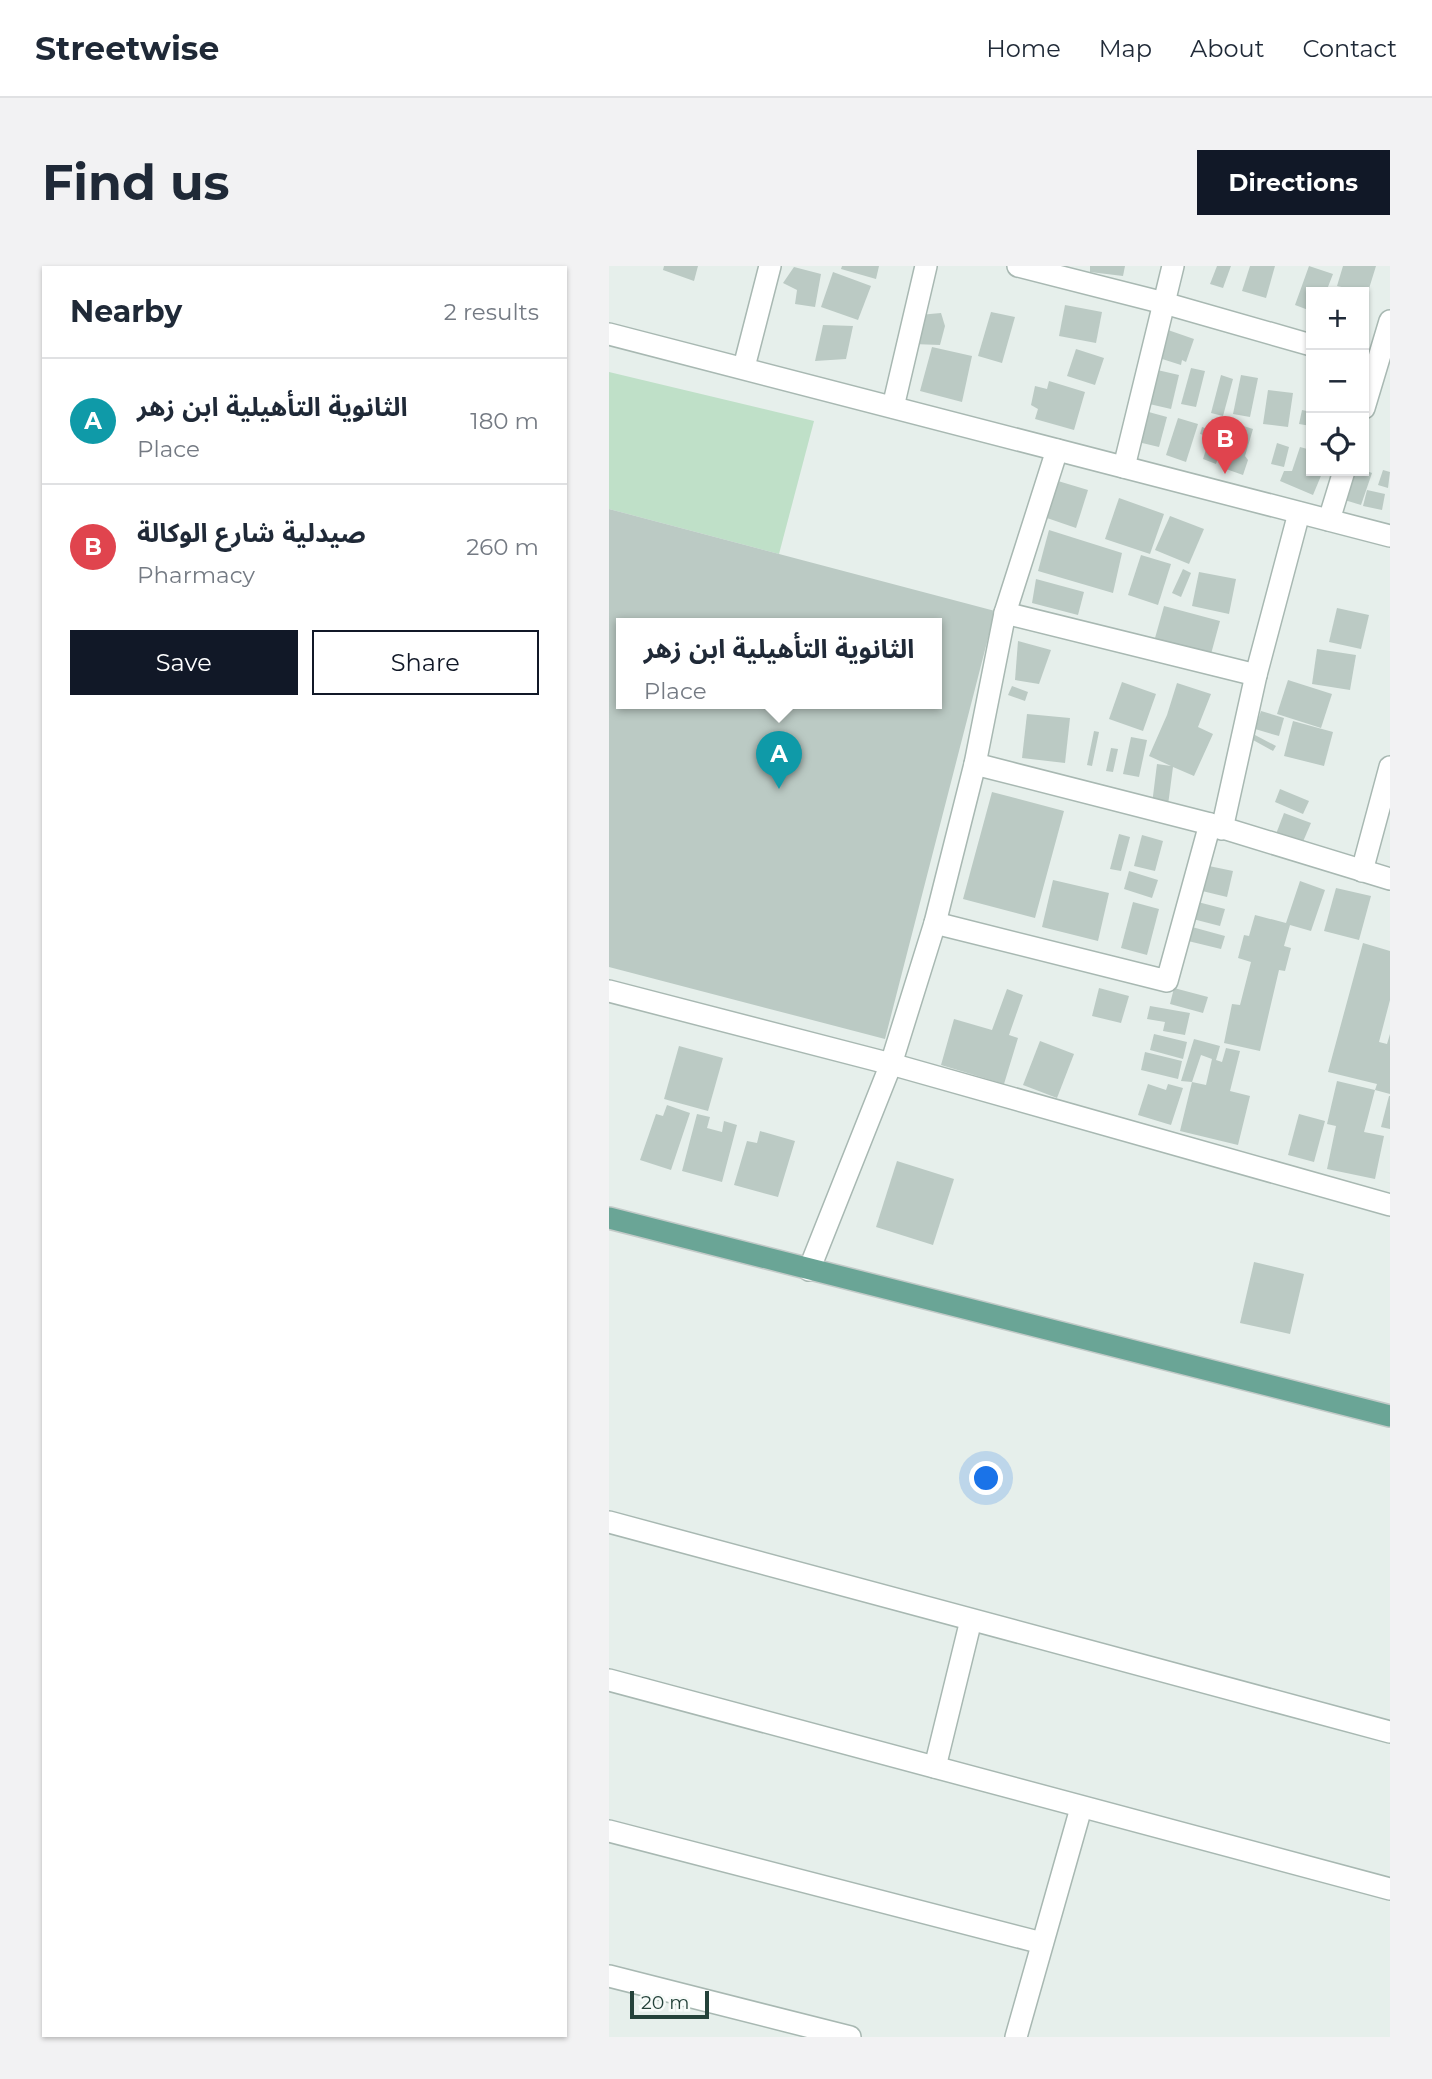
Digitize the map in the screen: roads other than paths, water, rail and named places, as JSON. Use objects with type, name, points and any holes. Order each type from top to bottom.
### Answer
[{"type":"main road","points":[[609,1218],[1389,1414]]},
{"type":"street","points":[[744,367],[770,266]]},
{"type":"street","points":[[893,407],[926,266]]},
{"type":"street","points":[[1019,266],[1164,303],[1306,344]]},
{"type":"street","points":[[1124,467],[1173,266]]},
{"type":"street","points":[[1369,391],[1390,321]]},
{"type":"street","points":[[609,334],[1390,536]]},
{"type":"street","points":[[809,1270],[891,1064],[935,923],[975,764],[1005,612],[1057,450]]},
{"type":"street","points":[[1329,520],[1342,476]]},
{"type":"street","points":[[935,923],[1167,981],[1216,826],[1299,513]]},
{"type":"street","points":[[1005,612],[1256,675]]},
{"type":"street","points":[[975,764],[1216,826],[1390,879]]},
{"type":"street","points":[[1362,871],[1390,767]]},
{"type":"street","points":[[609,991],[891,1064],[1390,1205]]},
{"type":"street","points":[[609,1522],[1390,1732]]},
{"type":"street","points":[[935,1767],[971,1620]]},
{"type":"street","points":[[609,1680],[1390,1889]]},
{"type":"street","points":[[1016,2037],[1081,1808]]},
{"type":"street","points":[[609,1831],[1042,1943]]},
{"type":"street","points":[[609,1976],[850,2037]]},
{"type":"place","name":"صيدلية شارع الوكالة","points":[[1225,474]]},
{"type":"place","name":"الثانوية التأهيلية ابن زهر","points":[[779,789]]}]
